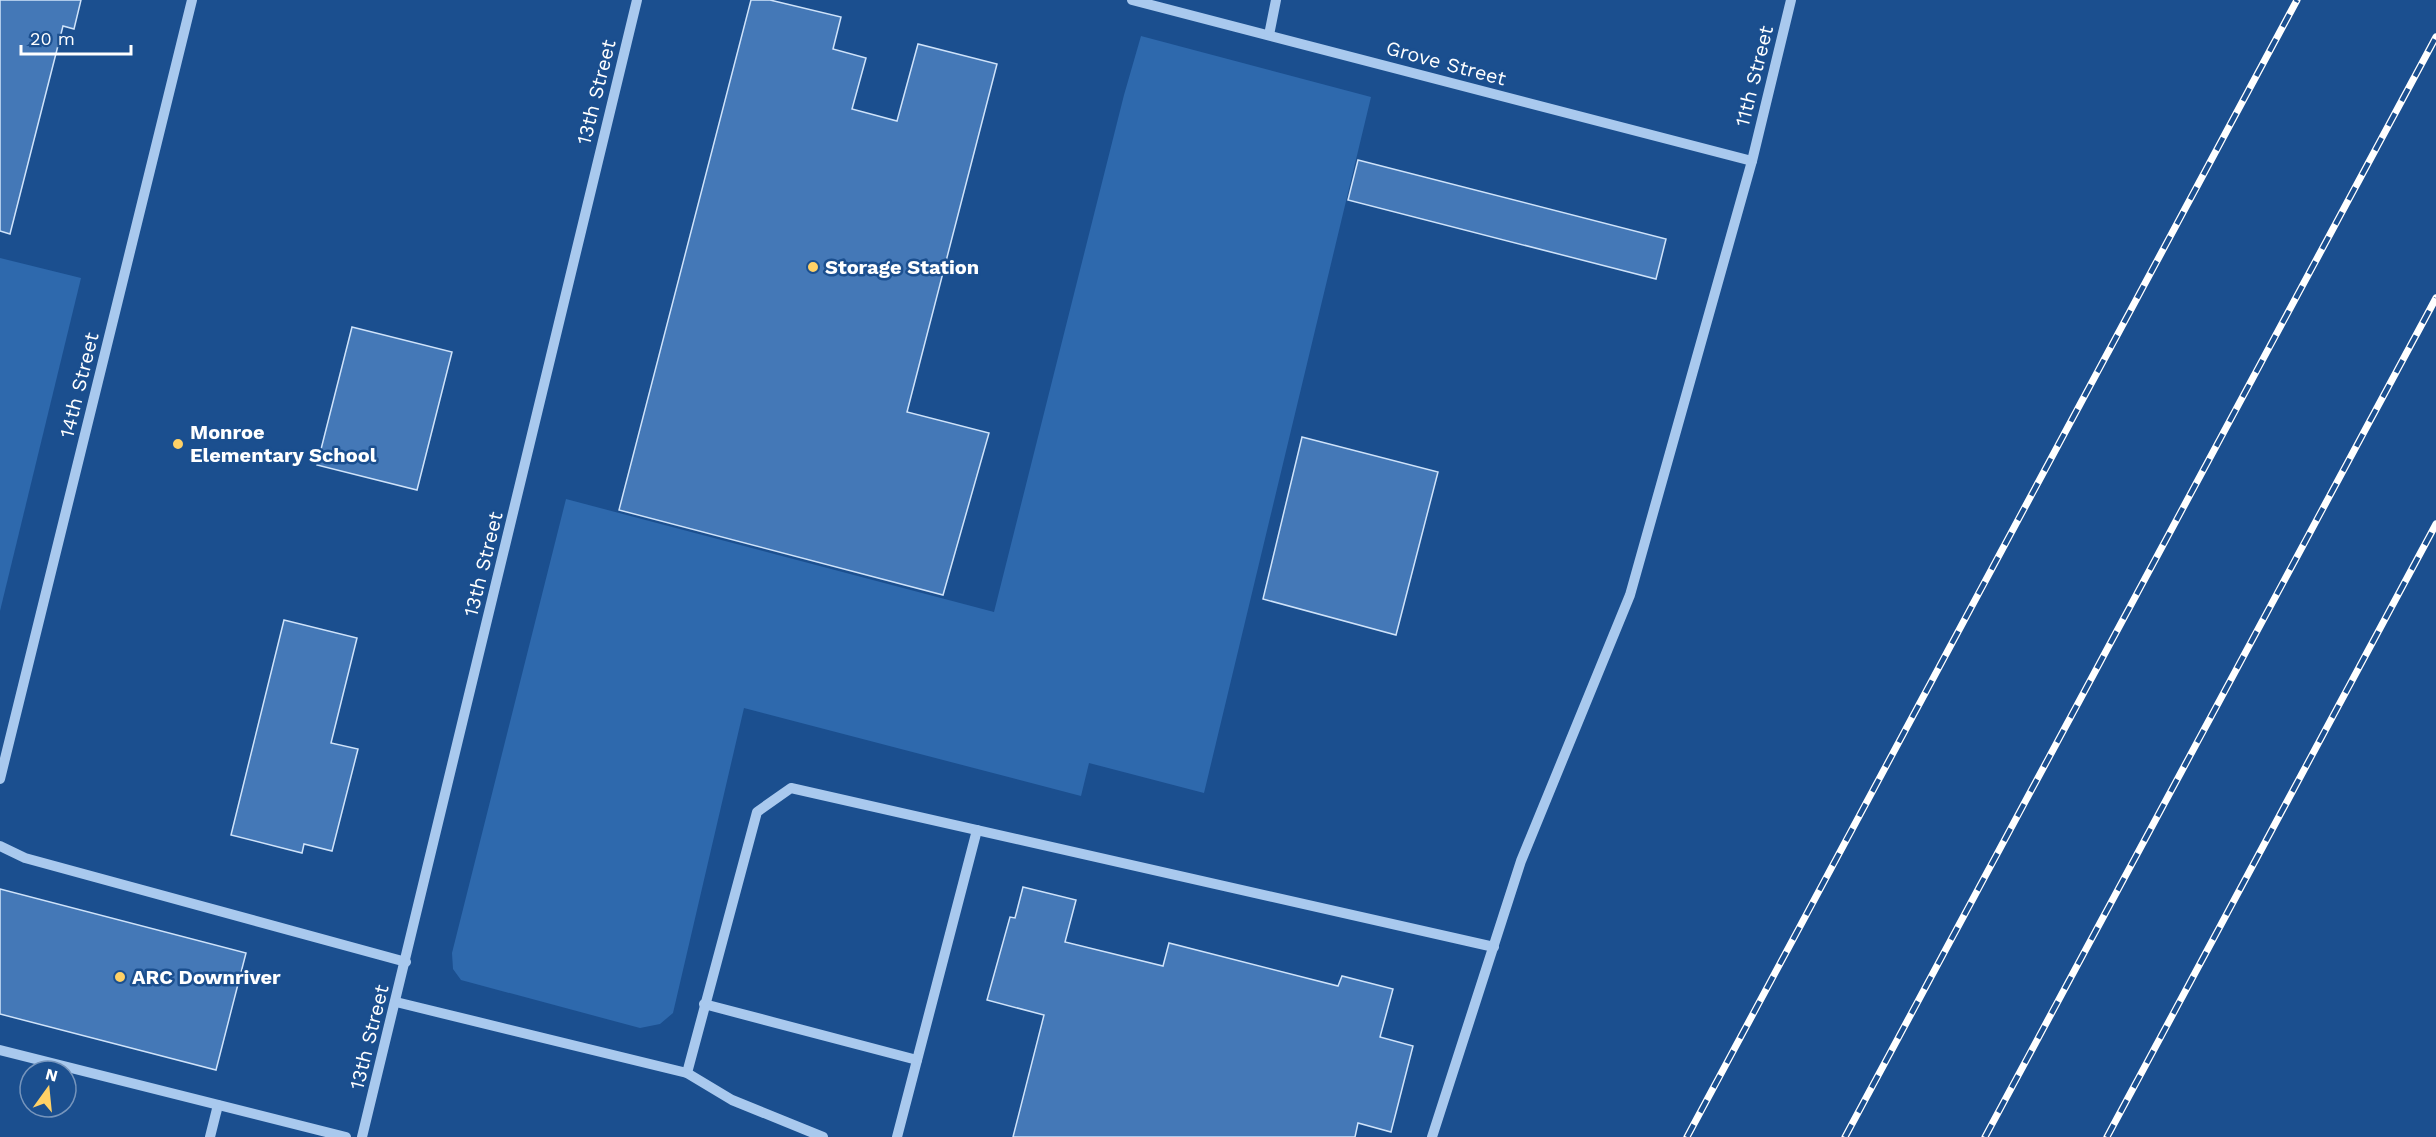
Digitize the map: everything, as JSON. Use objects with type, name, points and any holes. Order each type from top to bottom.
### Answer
[{"type":"street","name":"14th Street","points":[[0,779],[192,0]]},
{"type":"street","name":"13th Street","points":[[362,1137],[637,0]]},
{"type":"street","name":"Grove Street","points":[[1132,0],[1164,4],[1269,35],[1752,161]]},
{"type":"street","points":[[1269,35],[1276,0]]},
{"type":"street","name":"11th Street","points":[[1432,1137],[1521,861],[1630,594],[1752,161],[1791,0]]},
{"type":"street","points":[[687,1073],[757,812],[791,788],[1494,947]]},
{"type":"street","points":[[897,1137],[977,830]]},
{"type":"street","points":[[0,846],[25,858],[406,962]]},
{"type":"street","points":[[396,1002],[687,1073],[732,1100],[823,1137]]},
{"type":"street","points":[[704,1004],[917,1060]]},
{"type":"street","points":[[0,1050],[346,1137]]},
{"type":"street","points":[[210,1137],[218,1104]]},
{"type":"shaded area","points":[[1141,36],[1371,97],[1204,793],[1089,763],[1081,796],[744,708],[673,1013],[660,1024],[640,1028],[461,980],[453,969],[452,953],[566,499],[994,612],[1124,95]]},
{"type":"shaded area","points":[[0,258],[81,278],[0,611]]},
{"type":"building","points":[[0,0],[81,0],[74,29],[63,26],[10,234],[0,231]]},
{"type":"building","name":"Storage Station","points":[[751,0],[770,0],[841,17],[833,49],[866,58],[852,109],[897,121],[918,44],[997,64],[907,412],[989,433],[943,595],[619,510]]},
{"type":"building","points":[[1358,160],[1666,239],[1656,279],[1348,200]]},
{"type":"building","points":[[352,327],[452,352],[417,490],[317,465]]},
{"type":"building","points":[[1302,437],[1438,472],[1396,635],[1263,599]]},
{"type":"building","points":[[284,620],[357,638],[331,743],[358,749],[332,851],[304,844],[302,853],[231,835]]},
{"type":"building","points":[[1023,887],[1076,900],[1065,942],[1163,966],[1169,943],[1338,986],[1342,976],[1393,989],[1380,1037],[1413,1046],[1391,1132],[1358,1123],[1355,1137],[1013,1137],[1044,1015],[987,1000],[1010,917],[1015,918]]},
{"type":"building","name":"ARC Downriver","points":[[0,889],[246,953],[216,1070],[0,1014]]},
{"type":"railway","points":[[1687,1137],[2297,0]]},
{"type":"railway","points":[[1845,1137],[2436,37]]},
{"type":"railway","points":[[1985,1137],[2436,298]]},
{"type":"railway","points":[[2107,1137],[2436,524]]},
{"type":"place","name":"Storage Station","points":[[813,267]]},
{"type":"place","name":"Monroe Elementary School","points":[[178,444]]},
{"type":"place","name":"ARC Downriver","points":[[120,977]]}]
